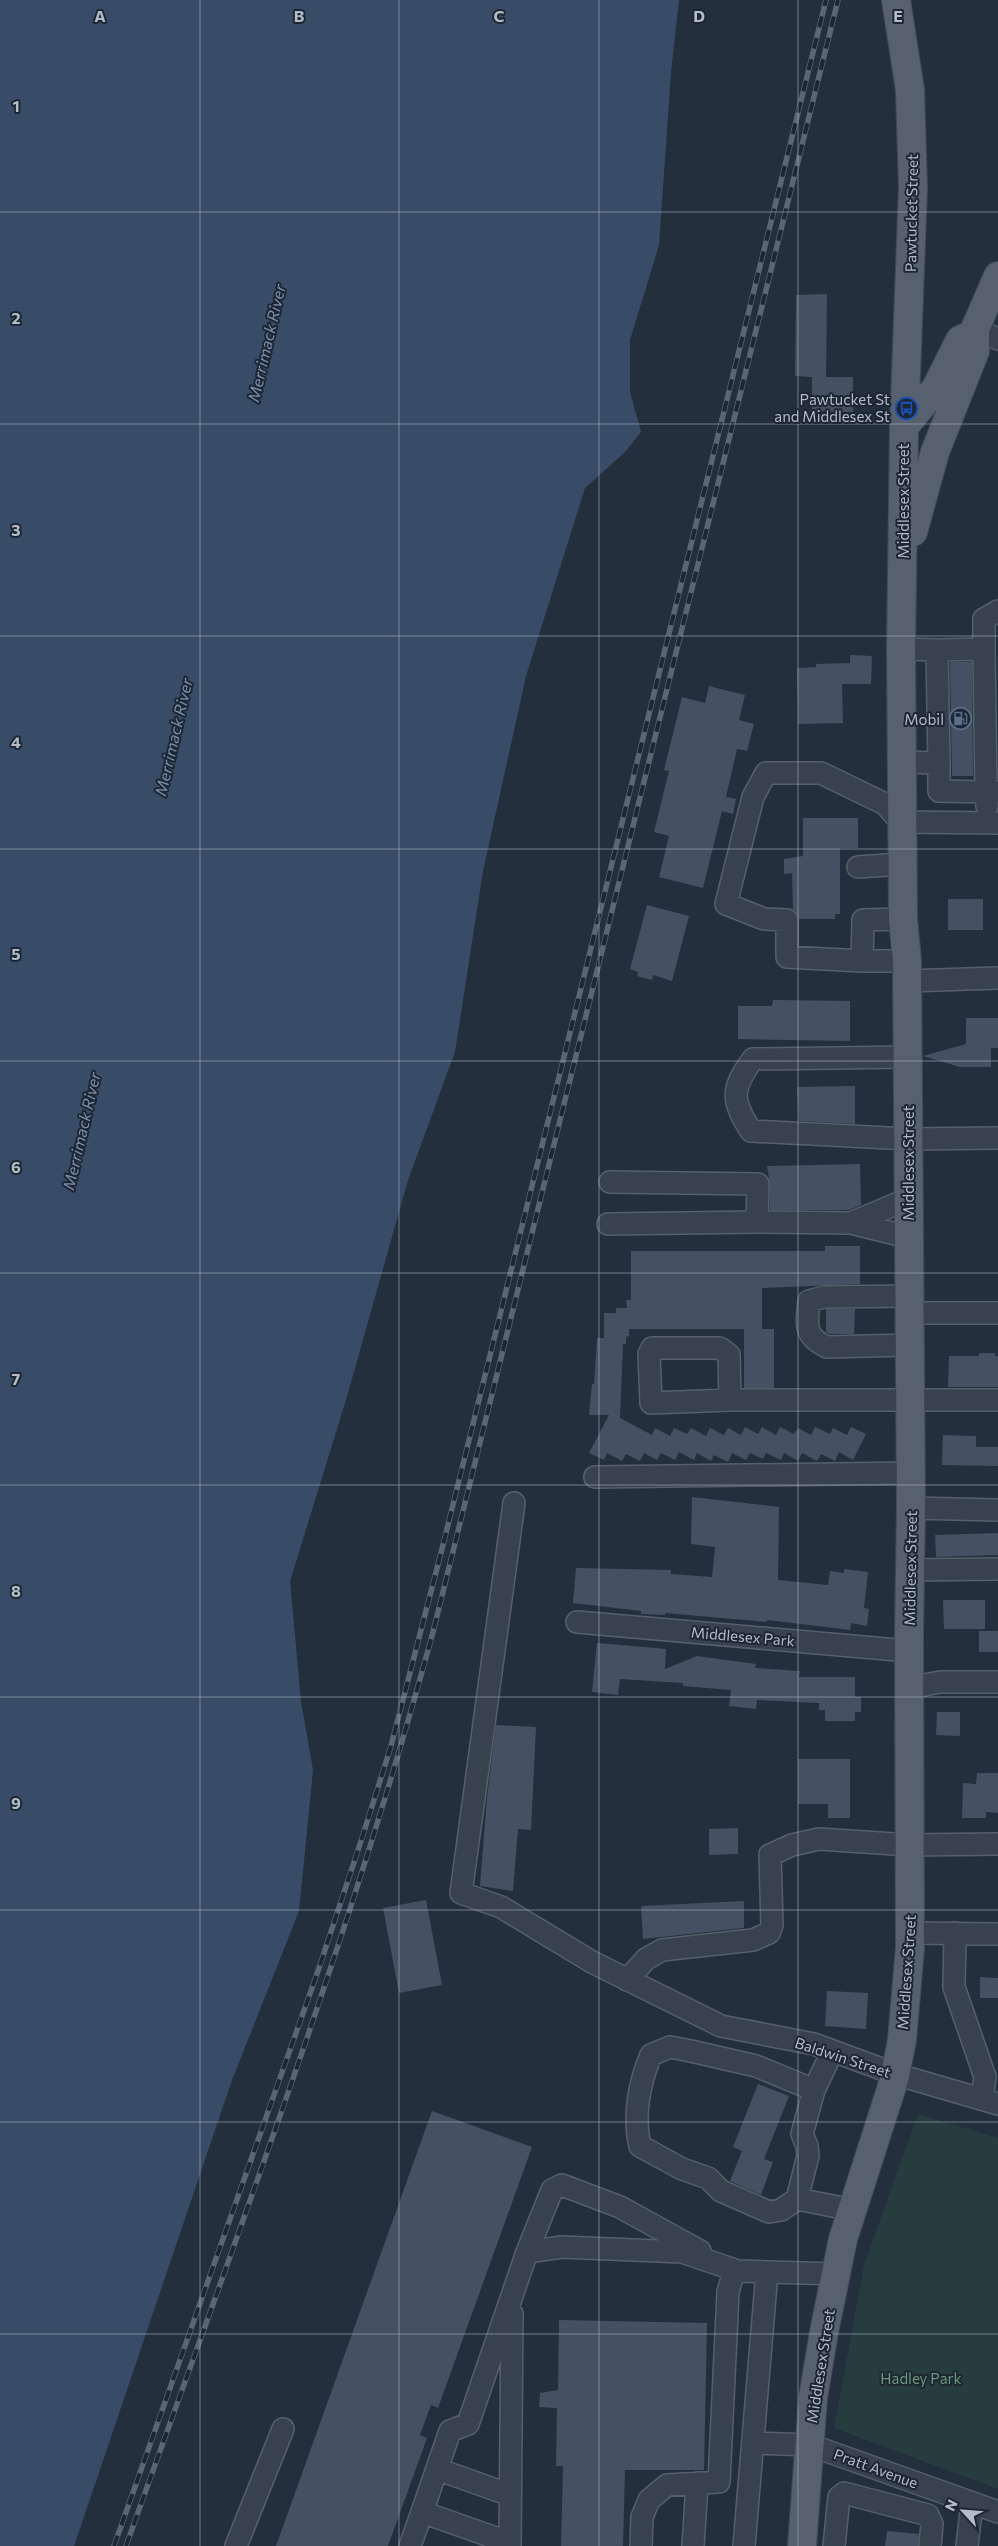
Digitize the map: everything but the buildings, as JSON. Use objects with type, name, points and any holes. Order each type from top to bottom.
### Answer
[{"type":"main road","name":"Pawtucket Street","points":[[896,0],[910,90],[912,135],[912,238],[904,427]]},
{"type":"main road","name":"Middlesex Street","points":[[902,577],[933,459],[975,351],[987,334],[998,276]]},
{"type":"main road","name":"Middlesex Street","points":[[802,2546],[813,2398],[836,2274],[853,2210],[895,2074],[903,2032],[910,1933],[909,1651],[911,1508],[907,971],[903,919],[901,822],[904,427],[936,388],[960,340],[987,334]]},
{"type":"street","points":[[998,611],[984,619],[993,823],[901,822],[885,804],[821,774],[766,773],[753,797],[726,904],[764,919],[787,920],[787,957],[862,961],[907,971],[998,978]]},
{"type":"street","points":[[902,649],[984,649]]},
{"type":"street","points":[[937,650],[938,791],[992,792]]},
{"type":"street","points":[[902,762],[939,763]]},
{"type":"street","points":[[858,866],[902,864]]},
{"type":"street","points":[[862,961],[863,920],[903,919]]},
{"type":"street","points":[[907,1056],[753,1059],[738,1079],[737,1109],[751,1131],[908,1139],[998,1138]]},
{"type":"street","points":[[610,1182],[758,1184],[757,1222]]},
{"type":"street","points":[[851,1223],[908,1199]]},
{"type":"street","points":[[608,1224],[851,1223],[908,1237]]},
{"type":"street","points":[[909,1345],[827,1347],[815,1342],[807,1328],[809,1301],[824,1297],[998,1313]]},
{"type":"street","points":[[730,1400],[998,1400]]},
{"type":"street","points":[[595,1477],[910,1473]]},
{"type":"street","name":"Baldwin Street","points":[[514,1503],[461,1893],[501,1907],[592,1962],[721,2026],[814,2044],[895,2074],[990,2102]]},
{"type":"street","points":[[911,1508],[998,1510]]},
{"type":"street","points":[[910,1570],[998,1568]]},
{"type":"street","name":"Middlesex Park","points":[[577,1622],[909,1651]]},
{"type":"street","points":[[909,1688],[940,1682],[998,1682]]},
{"type":"street","points":[[631,1982],[646,1959],[662,1950],[752,1940],[769,1933],[772,1925],[770,1855],[792,1845],[819,1839],[910,1845],[998,1844]]},
{"type":"street","points":[[910,1933],[998,1934]]},
{"type":"street","points":[[955,1933],[954,1988],[985,2076],[990,2102]]},
{"type":"street","points":[[814,2090],[756,2066],[670,2047],[652,2055],[644,2070],[635,2125],[640,2146],[682,2169],[708,2178],[721,2190],[729,2194],[769,2212],[781,2210],[797,2198],[808,2156],[807,2146],[802,2134],[814,2090],[832,2052]]},
{"type":"street","points":[[410,2546],[450,2431],[468,2424],[527,2252],[552,2190],[562,2185],[620,2207],[738,2271]]},
{"type":"street","points":[[797,2198],[853,2210]]},
{"type":"street","points":[[527,2252],[562,2247],[682,2252],[738,2271],[836,2274]]},
{"type":"street","points":[[641,2546],[642,2517],[649,2500],[667,2485],[719,2482],[728,2292],[732,2278],[738,2271]]},
{"type":"street","points":[[744,2546],[767,2272]]},
{"type":"street","points":[[422,2512],[510,2545],[512,2295]]},
{"type":"street","points":[[236,2546],[283,2429]]},
{"type":"street","name":"Pratt Avenue","points":[[753,2443],[810,2445],[998,2512]]},
{"type":"street","points":[[437,2469],[510,2495]]},
{"type":"street","points":[[889,2504],[894,2475]]},
{"type":"street","points":[[693,2546],[697,2483]]},
{"type":"street","points":[[834,2546],[839,2497],[844,2493],[928,2515],[931,2518],[930,2546]]},
{"type":"street","points":[[967,2546],[972,2503]]},
{"type":"green space","name":"Hadley Park","points":[[918,2114],[998,2138],[998,2489],[834,2428],[864,2265]]},
{"type":"water","name":"Merrimack River","points":[[0,0],[679,0],[671,72],[659,245],[630,340],[630,392],[641,432],[625,452],[585,488],[526,676],[483,871],[455,1052],[408,1180],[346,1400],[290,1581],[301,1702],[313,1770],[299,1911],[232,2080],[74,2546],[0,2546]]},
{"type":"railway","points":[[114,2546],[318,1971],[391,1746],[442,1549],[826,0]]},
{"type":"railway","points":[[126,2546],[327,1978],[365,1863],[433,1632],[838,0]]},
{"type":"place","name":"Pawtucket St and Middlesex St","points":[[906,408]]},
{"type":"place","name":"Mobil","points":[[960,719]]}]
